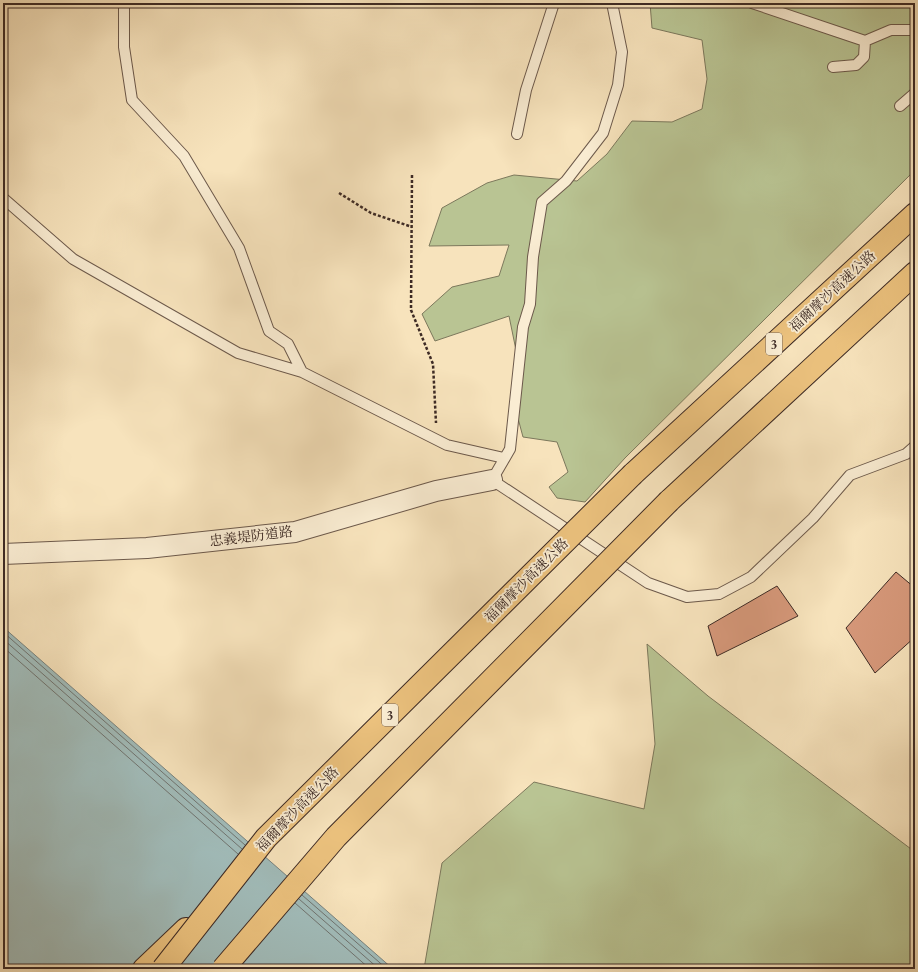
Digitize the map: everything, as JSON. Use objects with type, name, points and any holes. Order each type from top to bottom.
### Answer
[{"type":"highway","name":"福爾摩沙高速公路","points":[[163,969],[266,838],[633,474],[915,214]]},
{"type":"highway","points":[[223,969],[336,837],[669,501],[915,273]]},
{"type":"highway","points":[[144,969],[204,911],[266,838]]},
{"type":"street","name":"忠義堤防道路","points":[[3,554],[147,548],[295,532],[436,491],[492,480]]},
{"type":"lane","points":[[124,3],[124,47],[132,100],[184,156],[239,248],[269,331],[288,344],[302,372]]},
{"type":"lane","points":[[517,134],[526,90],[554,3]]},
{"type":"lane","points":[[612,3],[622,52],[618,85],[603,133],[566,181],[542,202],[533,257],[530,304],[522,335],[510,449],[492,480],[648,583],[687,597],[719,594],[751,577],[813,518],[850,475],[906,454],[915,446]]},
{"type":"lane","points":[[752,3],[865,41],[891,30],[915,30]]},
{"type":"lane","points":[[833,67],[856,65],[864,57],[865,41]]},
{"type":"lane","points":[[900,106],[915,93]]},
{"type":"lane","points":[[3,198],[73,259],[238,353],[302,372],[447,445],[504,458]]},
{"type":"path","points":[[412,175],[411,310],[433,364],[436,440]]},
{"type":"path","points":[[339,193],[371,213],[412,227]]},
{"type":"green space","points":[[650,3],[915,3],[915,170],[625,458],[585,502],[557,498],[549,487],[568,472],[557,442],[523,437],[515,407],[517,355],[509,316],[435,341],[422,314],[452,287],[499,276],[509,245],[429,246],[442,208],[487,183],[514,175],[577,181],[607,154],[632,121],[672,122],[702,109],[707,79],[702,40],[652,28]]},
{"type":"green space","points":[[647,644],[708,696],[915,852],[915,969],[424,969],[442,863],[534,782],[644,809],[655,744]]},
{"type":"water","points":[[3,627],[393,969],[3,969]]},
{"type":"building","points":[[896,572],[915,588],[915,637],[875,673],[846,628]]},
{"type":"building","points":[[777,586],[798,616],[717,656],[708,626]]}]
